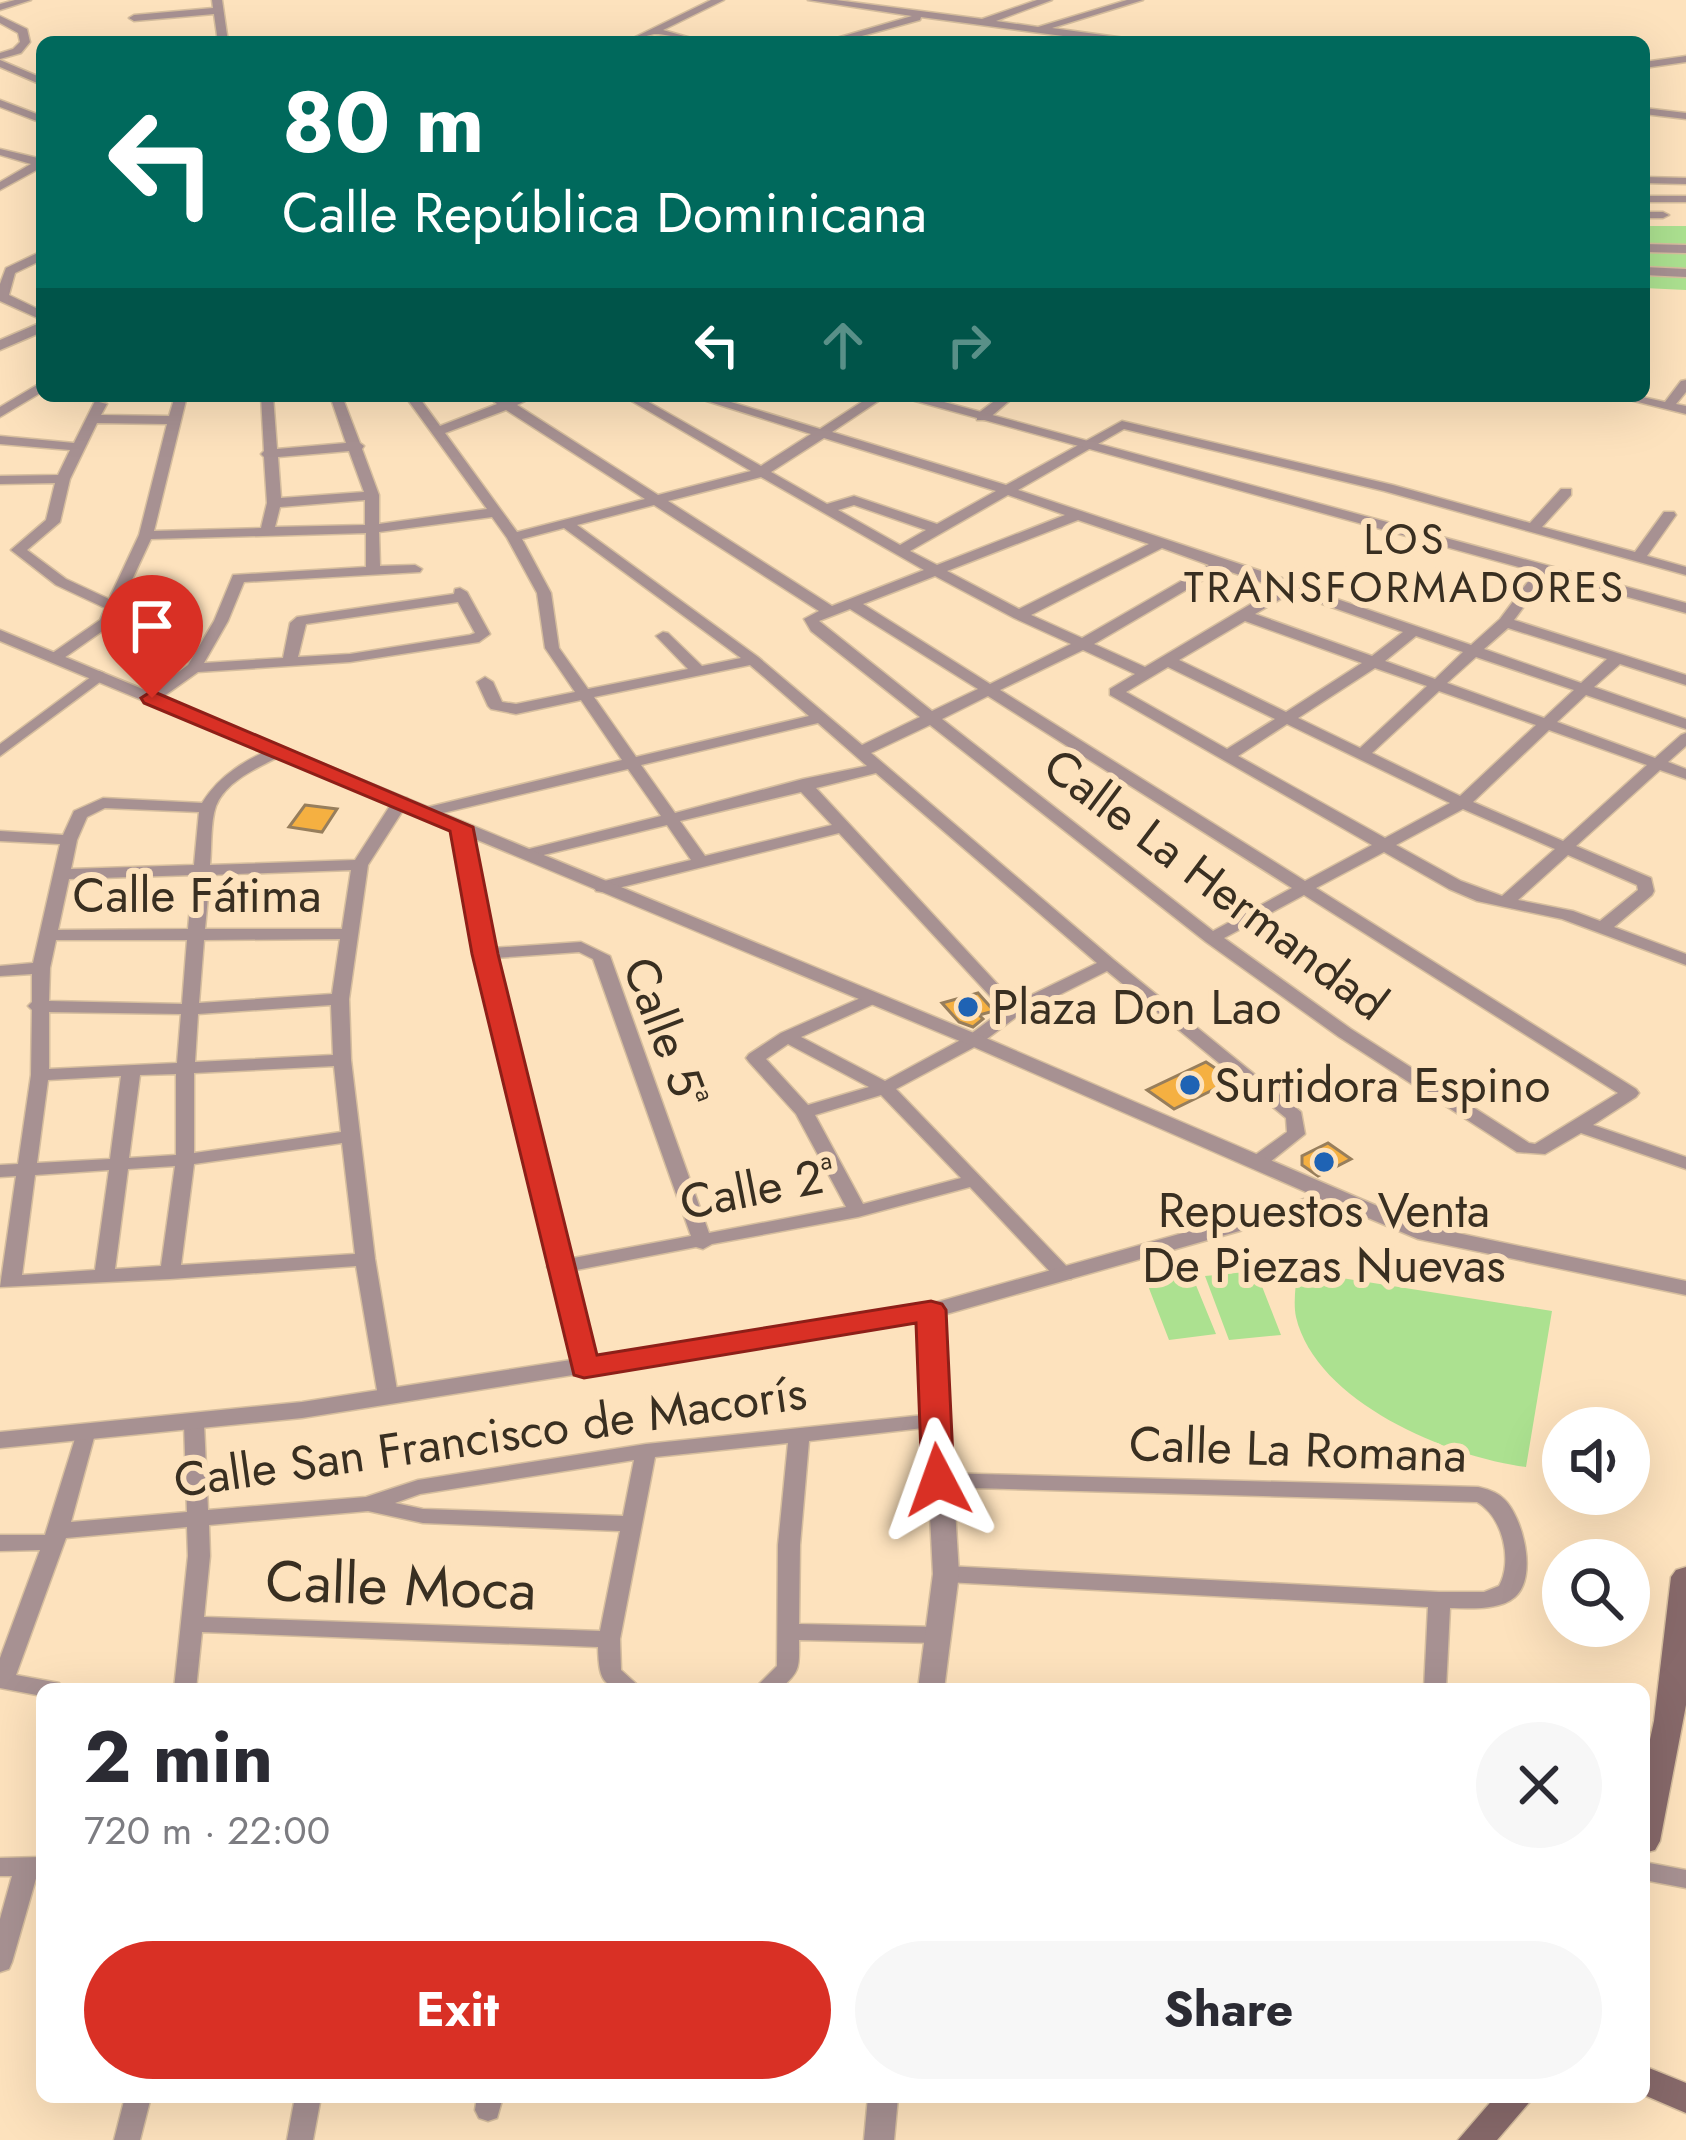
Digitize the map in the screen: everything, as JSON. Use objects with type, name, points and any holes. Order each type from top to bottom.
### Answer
[{"type":"main road","points":[[1650,1820],[1677,1723],[1686,1576]]},
{"type":"main road","points":[[1650,2083],[1686,2099]]},
{"type":"main road","points":[[1475,2140],[1510,2103]]},
{"type":"street","points":[[0,7],[26,0]]},
{"type":"street","points":[[643,36],[718,0]]},
{"type":"street","points":[[813,0],[1088,36]]},
{"type":"street","points":[[982,22],[1047,0]]},
{"type":"street","points":[[1037,29],[1138,0]]},
{"type":"street","points":[[134,18],[216,6],[222,36]]},
{"type":"street","points":[[850,36],[925,15]]},
{"type":"street","points":[[0,19],[23,31],[25,42],[0,59]]},
{"type":"street","points":[[654,31],[675,36]]},
{"type":"street","points":[[1650,63],[1686,58]]},
{"type":"street","points":[[0,59],[36,79]]},
{"type":"street","points":[[0,103],[36,117]]},
{"type":"street","points":[[0,114],[16,109]]},
{"type":"street","points":[[1650,112],[1686,116]]},
{"type":"street","points":[[0,152],[36,161]]},
{"type":"street","points":[[0,187],[36,166]]},
{"type":"street","points":[[1650,180],[1686,181]]},
{"type":"street","points":[[1650,199],[1686,199]]},
{"type":"street","points":[[1650,215],[1663,215]]},
{"type":"street","points":[[1650,248],[1686,249]]},
{"type":"street","points":[[36,258],[10,271],[2,284],[2,297],[36,313]]},
{"type":"street","points":[[1650,271],[1686,273]]},
{"type":"street","points":[[0,346],[36,329]]},
{"type":"street","points":[[1668,406],[1686,384]]},
{"type":"street","points":[[0,413],[36,390]]},
{"type":"street","points":[[56,657],[106,622],[146,536],[180,402]]},
{"type":"street","points":[[267,532],[274,503],[268,402]]},
{"type":"street","points":[[339,402],[372,495],[373,570]]},
{"type":"street","points":[[416,402],[514,537],[544,593],[552,648],[700,861]]},
{"type":"street","points":[[439,431],[496,402]]},
{"type":"street","name":"Calle La Hermandad","points":[[503,402],[659,500],[819,614],[816,628],[1212,938],[1345,1033],[1531,1150],[1579,1126]]},
{"type":"street","points":[[639,402],[1018,615],[1145,673]]},
{"type":"street","points":[[719,402],[827,432],[1292,586],[1686,724]]},
{"type":"street","points":[[514,537],[760,473],[871,402]]},
{"type":"street","points":[[926,402],[1686,608]]},
{"type":"street","points":[[982,417],[1001,402]]},
{"type":"street","points":[[1649,402],[1686,410]]},
{"type":"street","points":[[112,606],[61,582],[18,550],[53,522],[63,478],[98,411],[177,420]]},
{"type":"street","points":[[900,551],[1123,425],[1686,571]]},
{"type":"street","points":[[0,440],[79,447]]},
{"type":"street","points":[[268,454],[357,446]]},
{"type":"street","points":[[0,480],[63,478]]},
{"type":"street","points":[[1534,528],[1566,492]]},
{"type":"street","points":[[274,503],[372,495]]},
{"type":"street","points":[[825,509],[854,500],[939,530]]},
{"type":"street","points":[[146,536],[370,529],[496,512]]},
{"type":"street","points":[[1638,558],[1669,515]]},
{"type":"street","points":[[819,614],[1076,516]]},
{"type":"street","points":[[567,524],[753,660],[1108,964],[1294,1116],[1296,1134],[1258,1162]]},
{"type":"street","points":[[1018,615],[1162,543]]},
{"type":"street","points":[[861,752],[1081,645],[1221,564]]},
{"type":"street","points":[[152,698],[194,668],[221,621],[238,578],[415,569]]},
{"type":"street","points":[[1362,754],[1505,622],[1544,570]]},
{"type":"street","points":[[1292,586],[1115,692],[1469,891],[1602,928],[1686,960]]},
{"type":"street","points":[[194,668],[290,662],[474,639],[483,634],[461,595],[302,620],[290,662]]},
{"type":"street","points":[[850,603],[1630,1093],[1579,1126]]},
{"type":"street","points":[[1243,615],[1686,774]]},
{"type":"street","points":[[1505,622],[1686,680]]},
{"type":"street","points":[[1227,756],[1374,662],[1414,629]]},
{"type":"street","points":[[0,635],[974,1040],[1418,1232],[1686,1288]]},
{"type":"street","points":[[663,636],[700,672]]},
{"type":"street","points":[[1212,938],[1462,803],[1617,658]]},
{"type":"street","points":[[485,682],[496,706],[503,709],[753,660]]},
{"type":"street","points":[[1166,661],[1462,803],[1645,882],[1646,891],[1602,928]]},
{"type":"street","points":[[0,751],[99,676]]},
{"type":"street","points":[[426,812],[820,718]]},
{"type":"street","points":[[1508,900],[1686,738]]},
{"type":"street","points":[[170,1273],[185,1160],[184,1069],[207,808],[215,791],[235,773],[279,751]]},
{"type":"street","points":[[527,854],[878,768]]},
{"type":"street","points":[[803,784],[1013,1011]]},
{"type":"street","points":[[388,1396],[365,1259],[342,1060],[340,999],[360,866],[400,801]]},
{"type":"street","points":[[207,808],[103,803],[80,814],[69,840],[40,968],[40,1075],[6,1282],[365,1259]]},
{"type":"street","points":[[461,827],[485,954],[584,1367]]},
{"type":"street","points":[[602,887],[844,827]]},
{"type":"street","points":[[0,836],[69,840]]},
{"type":"street","points":[[63,874],[360,866]]},
{"type":"street","name":"Calle Fátima","points":[[47,935],[347,934]]},
{"type":"street","name":"Calle 5ª","points":[[485,954],[580,947],[601,956],[703,1243]]},
{"type":"street","points":[[804,1112],[885,1088],[974,1040],[1013,1011],[1108,964]]},
{"type":"street","points":[[0,971],[40,968]]},
{"type":"street","points":[[857,1211],[804,1112],[755,1058],[787,1037],[872,998]]},
{"type":"street","points":[[37,1006],[189,1009],[340,999]]},
{"type":"street","points":[[787,1037],[885,1088],[1064,1275]]},
{"type":"street","points":[[40,1075],[342,1060]]},
{"type":"street","points":[[104,1276],[131,1072]]},
{"type":"street","points":[[1579,1126],[1686,1162]]},
{"type":"street","points":[[0,1171],[185,1160],[352,1136]]},
{"type":"street","name":"Calle 2ª","points":[[557,1267],[703,1243],[972,1181]]},
{"type":"street","points":[[0,1441],[194,1424],[931,1310],[1333,1198]]},
{"type":"street","points":[[931,1310],[946,1574],[932,1683]]},
{"type":"street","name":"Calle San Francisco de Macorís","points":[[0,1543],[368,1504],[418,1487],[646,1451],[934,1421]]},
{"type":"street","points":[[185,1683],[199,1556],[194,1424]]},
{"type":"street","points":[[36,1686],[2,1680],[85,1435]]},
{"type":"street","points":[[774,1683],[788,1669],[789,1545],[799,1436]]},
{"type":"street","points":[[621,1683],[610,1674],[609,1639],[646,1451]]},
{"type":"street","name":"Calle La Romana","points":[[938,1480],[1478,1494],[1493,1500],[1503,1513],[1518,1575],[1512,1589],[1497,1598],[1439,1600],[946,1574]]},
{"type":"street","points":[[368,1504],[423,1516],[632,1523]]},
{"type":"street","points":[[1435,1683],[1439,1600]]},
{"type":"street","name":"Calle Moca","points":[[190,1624],[609,1639]]},
{"type":"street","points":[[789,1631],[938,1635]]},
{"type":"street","points":[[0,1867],[34,1866],[0,1962]]},
{"type":"street","points":[[1650,1871],[1686,1879]]},
{"type":"street","points":[[127,2140],[136,2103]]},
{"type":"street","points":[[299,2140],[307,2103]]},
{"type":"street","points":[[879,2140],[883,2103]]},
{"type":"green space","points":[[1650,226],[1686,226],[1686,290],[1650,288]]},
{"type":"green space","points":[[1256,1271],[1281,1335],[1229,1340],[1205,1276]]},
{"type":"green space","points":[[1297,1271],[1552,1311],[1526,1467],[1424,1438],[1357,1399],[1329,1375],[1308,1347],[1295,1312]]},
{"type":"green space","points":[[1191,1273],[1216,1334],[1169,1340],[1145,1278]]},
{"type":"building","points":[[305,805],[337,809],[322,832],[289,827]]},
{"type":"building","name":"Plaza Don Lao","points":[[978,993],[994,1011],[979,1015],[983,1019],[973,1027],[959,1022],[942,1003]]},
{"type":"building","name":"Surtidora Espino","points":[[1206,1062],[1233,1080],[1174,1109],[1147,1090]]},
{"type":"building","name":"Repuestos Venta De Piezas Nuevas","points":[[1328,1143],[1351,1159],[1318,1176],[1302,1165],[1302,1156]]},
{"type":"place","name":"Plaza Don Lao","points":[[968,1007]]},
{"type":"place","name":"Surtidora Espino","points":[[1190,1085]]},
{"type":"place","name":"Repuestos Venta De Piezas Nuevas","points":[[1324,1162]]},
{"type":"district","name":"LOS TRANSFORMADORES","points":[[1405,563]]},
{"type":"route","points":[[152,698],[461,827],[485,954],[584,1367],[931,1310],[938,1480]]}]
